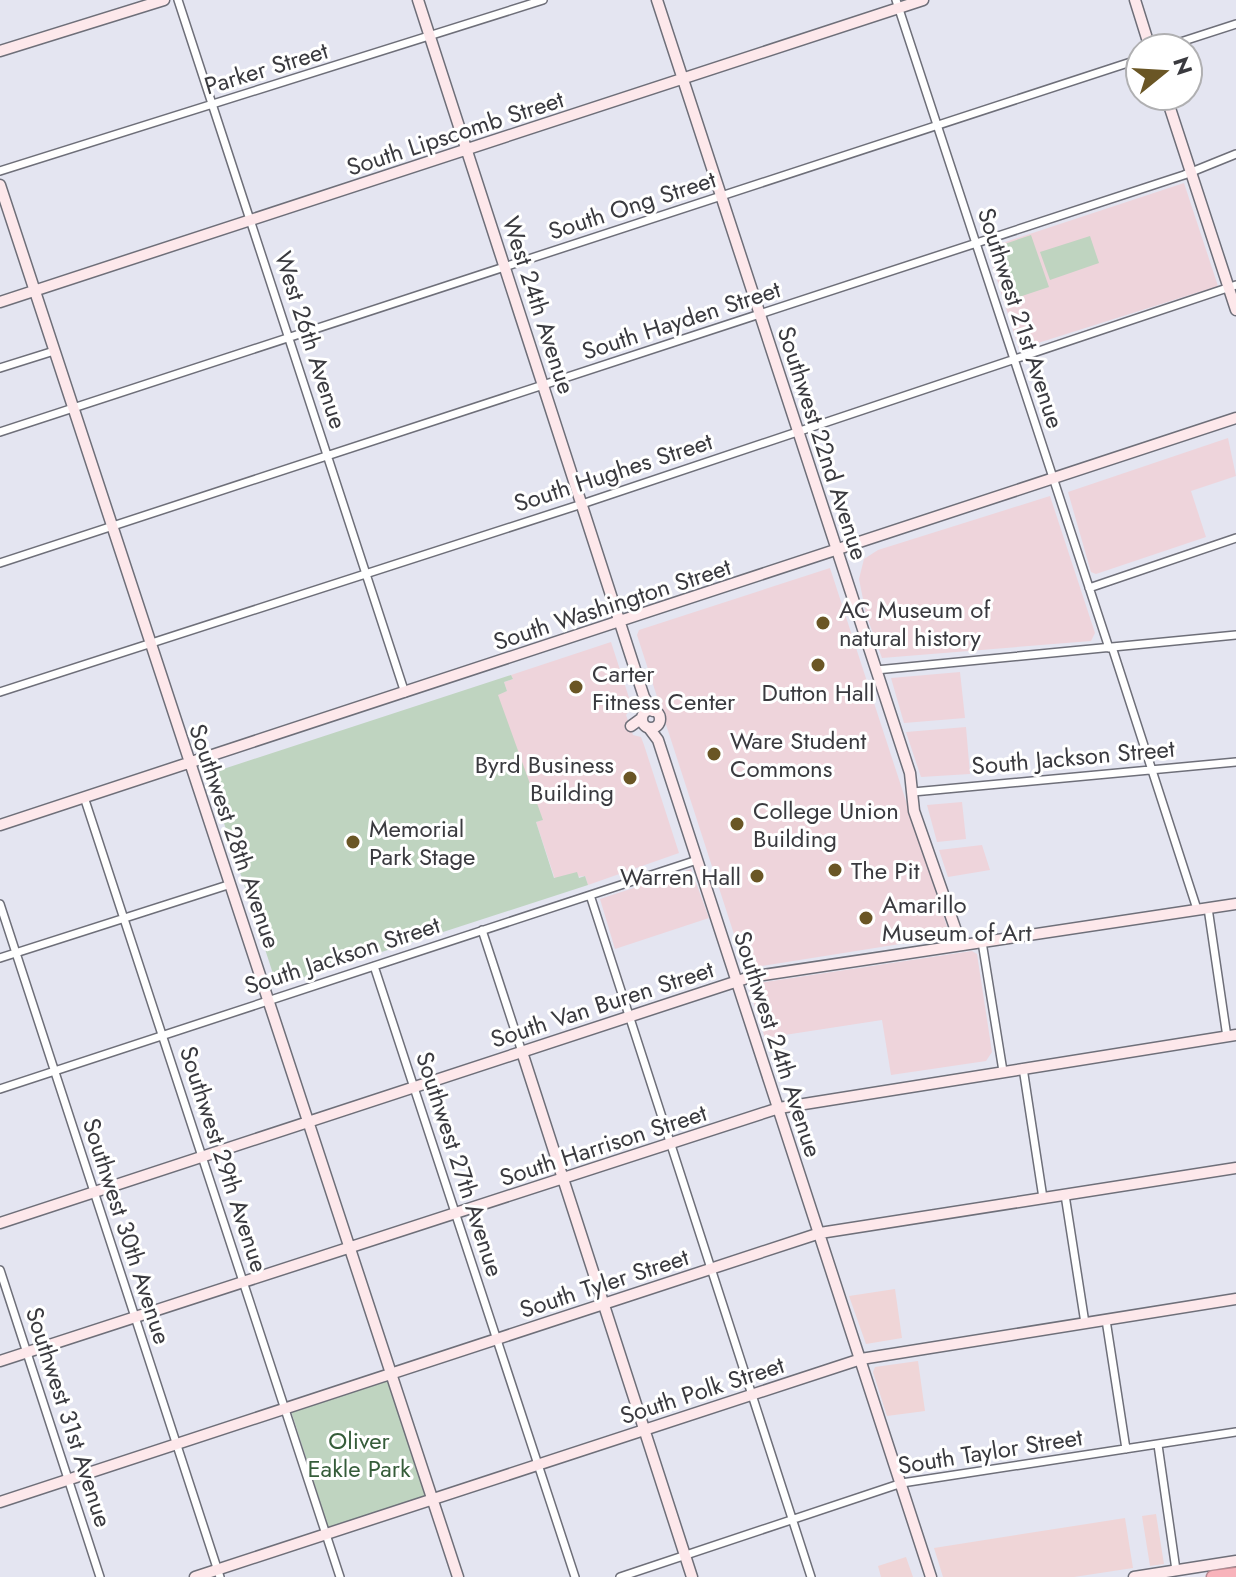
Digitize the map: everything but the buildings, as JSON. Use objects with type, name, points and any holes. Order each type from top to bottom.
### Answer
[{"type":"highway","points":[[1213,1577],[1236,1574]]},
{"type":"main road","points":[[0,51],[164,0]]},
{"type":"main road","name":"West 24th Avenue","points":[[418,0],[620,623]]},
{"type":"main road","name":"Southwest 22nd Avenue","points":[[657,0],[910,773],[914,811],[961,945]]},
{"type":"main road","name":"South Lipscomb Street","points":[[0,302],[682,80],[897,4],[923,0]]},
{"type":"main road","points":[[1135,0],[1145,32]]},
{"type":"main road","points":[[1171,112],[1232,287],[1236,310]]},
{"type":"main road","name":"Southwest 28th Avenue","points":[[0,185],[458,1577]]},
{"type":"main road","name":"South Washington Street","points":[[0,825],[1236,418]]},
{"type":"main road","name":"Southwest 24th Avenue","points":[[620,623],[649,720],[931,1577]]},
{"type":"main road","name":"South Van Buren Street","points":[[0,1223],[736,981],[1236,904]]},
{"type":"main road","name":"South Harrison Street","points":[[0,1361],[456,1216],[779,1108],[1232,1036]]},
{"type":"main road","points":[[522,1052],[692,1577]]},
{"type":"main road","name":"South Tyler Street","points":[[0,1502],[820,1233],[1236,1168]]},
{"type":"main road","name":"South Polk Street","points":[[195,1577],[219,1573],[326,1534],[861,1359],[1236,1299]]},
{"type":"main road","points":[[1134,1577],[1236,1561]]},
{"type":"street","name":"West 26th Avenue","points":[[178,0],[405,693]]},
{"type":"street","name":"Parker Street","points":[[0,171],[543,0]]},
{"type":"street","name":"Southwest 21st Avenue","points":[[897,4],[1089,588],[1203,908],[1232,1036]]},
{"type":"street","points":[[1204,34],[1236,24]]},
{"type":"street","name":"South Ong Street","points":[[0,432],[1124,64]]},
{"type":"street","name":"South Hayden Street","points":[[0,563],[759,316],[1236,154]]},
{"type":"street","name":"South Hughes Street","points":[[0,692],[582,504],[1232,287]]},
{"type":"street","points":[[0,368],[54,351]]},
{"type":"street","points":[[1089,588],[1236,538]]},
{"type":"street","points":[[876,670],[1236,635]]},
{"type":"street","name":"South Jackson Street","points":[[913,792],[1236,762]]},
{"type":"street","name":"Southwest 29th Avenue","points":[[84,797],[340,1577]]},
{"type":"street","name":"South Jackson Street","points":[[0,1089],[697,860]]},
{"type":"street","points":[[0,958],[231,884]]},
{"type":"street","points":[[590,895],[811,1577]]},
{"type":"street","name":"Southwest 30th Avenue","points":[[0,904],[219,1573]]},
{"type":"street","points":[[482,930],[522,1052]]},
{"type":"street","points":[[982,942],[1003,1071]]},
{"type":"street","name":"Southwest 27th Avenue","points":[[374,966],[575,1577]]},
{"type":"street","points":[[1023,1068],[1043,1198]]},
{"type":"street","points":[[1065,1195],[1085,1323]]},
{"type":"street","name":"Southwest 31st Avenue","points":[[0,1270],[100,1577]]},
{"type":"street","points":[[1106,1320],[1126,1449]]},
{"type":"street","name":"South Taylor Street","points":[[620,1577],[902,1483],[1236,1432]]},
{"type":"street","points":[[1158,1445],[1176,1570]]},
{"type":"shaded area","points":[[1184,183],[1218,286],[1019,349],[987,248]]},
{"type":"shaded area","points":[[1228,438],[1236,476],[1191,491],[1206,537],[1096,574],[1091,572],[1068,492]]},
{"type":"shaded area","points":[[1050,496],[1095,633],[1091,641],[882,658],[866,614],[859,579],[864,559],[878,550]]},
{"type":"shaded area","points":[[830,568],[950,936],[749,968],[744,965],[637,635],[639,630]]},
{"type":"shaded area","points":[[611,642],[632,707],[626,715],[633,735],[641,737],[679,853],[588,885],[585,876],[555,879],[536,822],[542,820],[497,694],[507,691],[504,682],[513,679],[511,675]]},
{"type":"shaded area","points":[[960,672],[965,718],[904,723],[891,678]]},
{"type":"shaded area","points":[[966,727],[970,774],[921,777],[906,732]]},
{"type":"shaded area","points":[[962,802],[966,839],[937,842],[927,805]]},
{"type":"shaded area","points":[[982,845],[990,870],[948,877],[939,850]]},
{"type":"shaded area","points":[[691,869],[709,918],[615,949],[600,899]]},
{"type":"shaded area","points":[[972,951],[977,954],[992,1052],[986,1061],[891,1075],[882,1020],[765,1038],[749,988],[752,984]]},
{"type":"shaded area","points":[[895,1289],[902,1338],[866,1344],[849,1296]]},
{"type":"shaded area","points":[[918,1361],[925,1411],[887,1416],[873,1372],[875,1367]]},
{"type":"shaded area","points":[[1156,1514],[1164,1564],[1150,1566],[1142,1516]]},
{"type":"shaded area","points":[[1125,1518],[1133,1568],[1074,1577],[943,1577],[934,1548]]},
{"type":"shaded area","points":[[906,1557],[913,1577],[881,1577],[878,1566]]},
{"type":"green space","points":[[1031,235],[1049,287],[1007,301],[990,249]]},
{"type":"green space","points":[[1090,236],[1099,263],[1050,280],[1040,252]]},
{"type":"green space","points":[[511,675],[513,679],[504,682],[507,691],[498,695],[543,820],[536,822],[554,878],[577,872],[579,878],[585,876],[588,885],[277,986],[208,774]]},
{"type":"green space","name":"Oliver Eakle Park","points":[[389,1379],[427,1496],[329,1529],[291,1411]]},
{"type":"place","name":"AC Museum of natural history","points":[[823,623]]},
{"type":"place","name":"Dutton Hall","points":[[818,665]]},
{"type":"place","name":"Carter Fitness Center","points":[[576,687]]},
{"type":"place","name":"Ware Student Commons","points":[[714,754]]},
{"type":"place","name":"Byrd Business Building","points":[[630,778]]},
{"type":"place","name":"College Union Building","points":[[737,824]]},
{"type":"place","name":"Memorial Park Stage","points":[[353,842]]},
{"type":"place","name":"The Pit","points":[[835,870]]},
{"type":"place","name":"Warren Hall","points":[[757,876]]},
{"type":"place","name":"Amarillo Museum of Art","points":[[866,918]]}]
